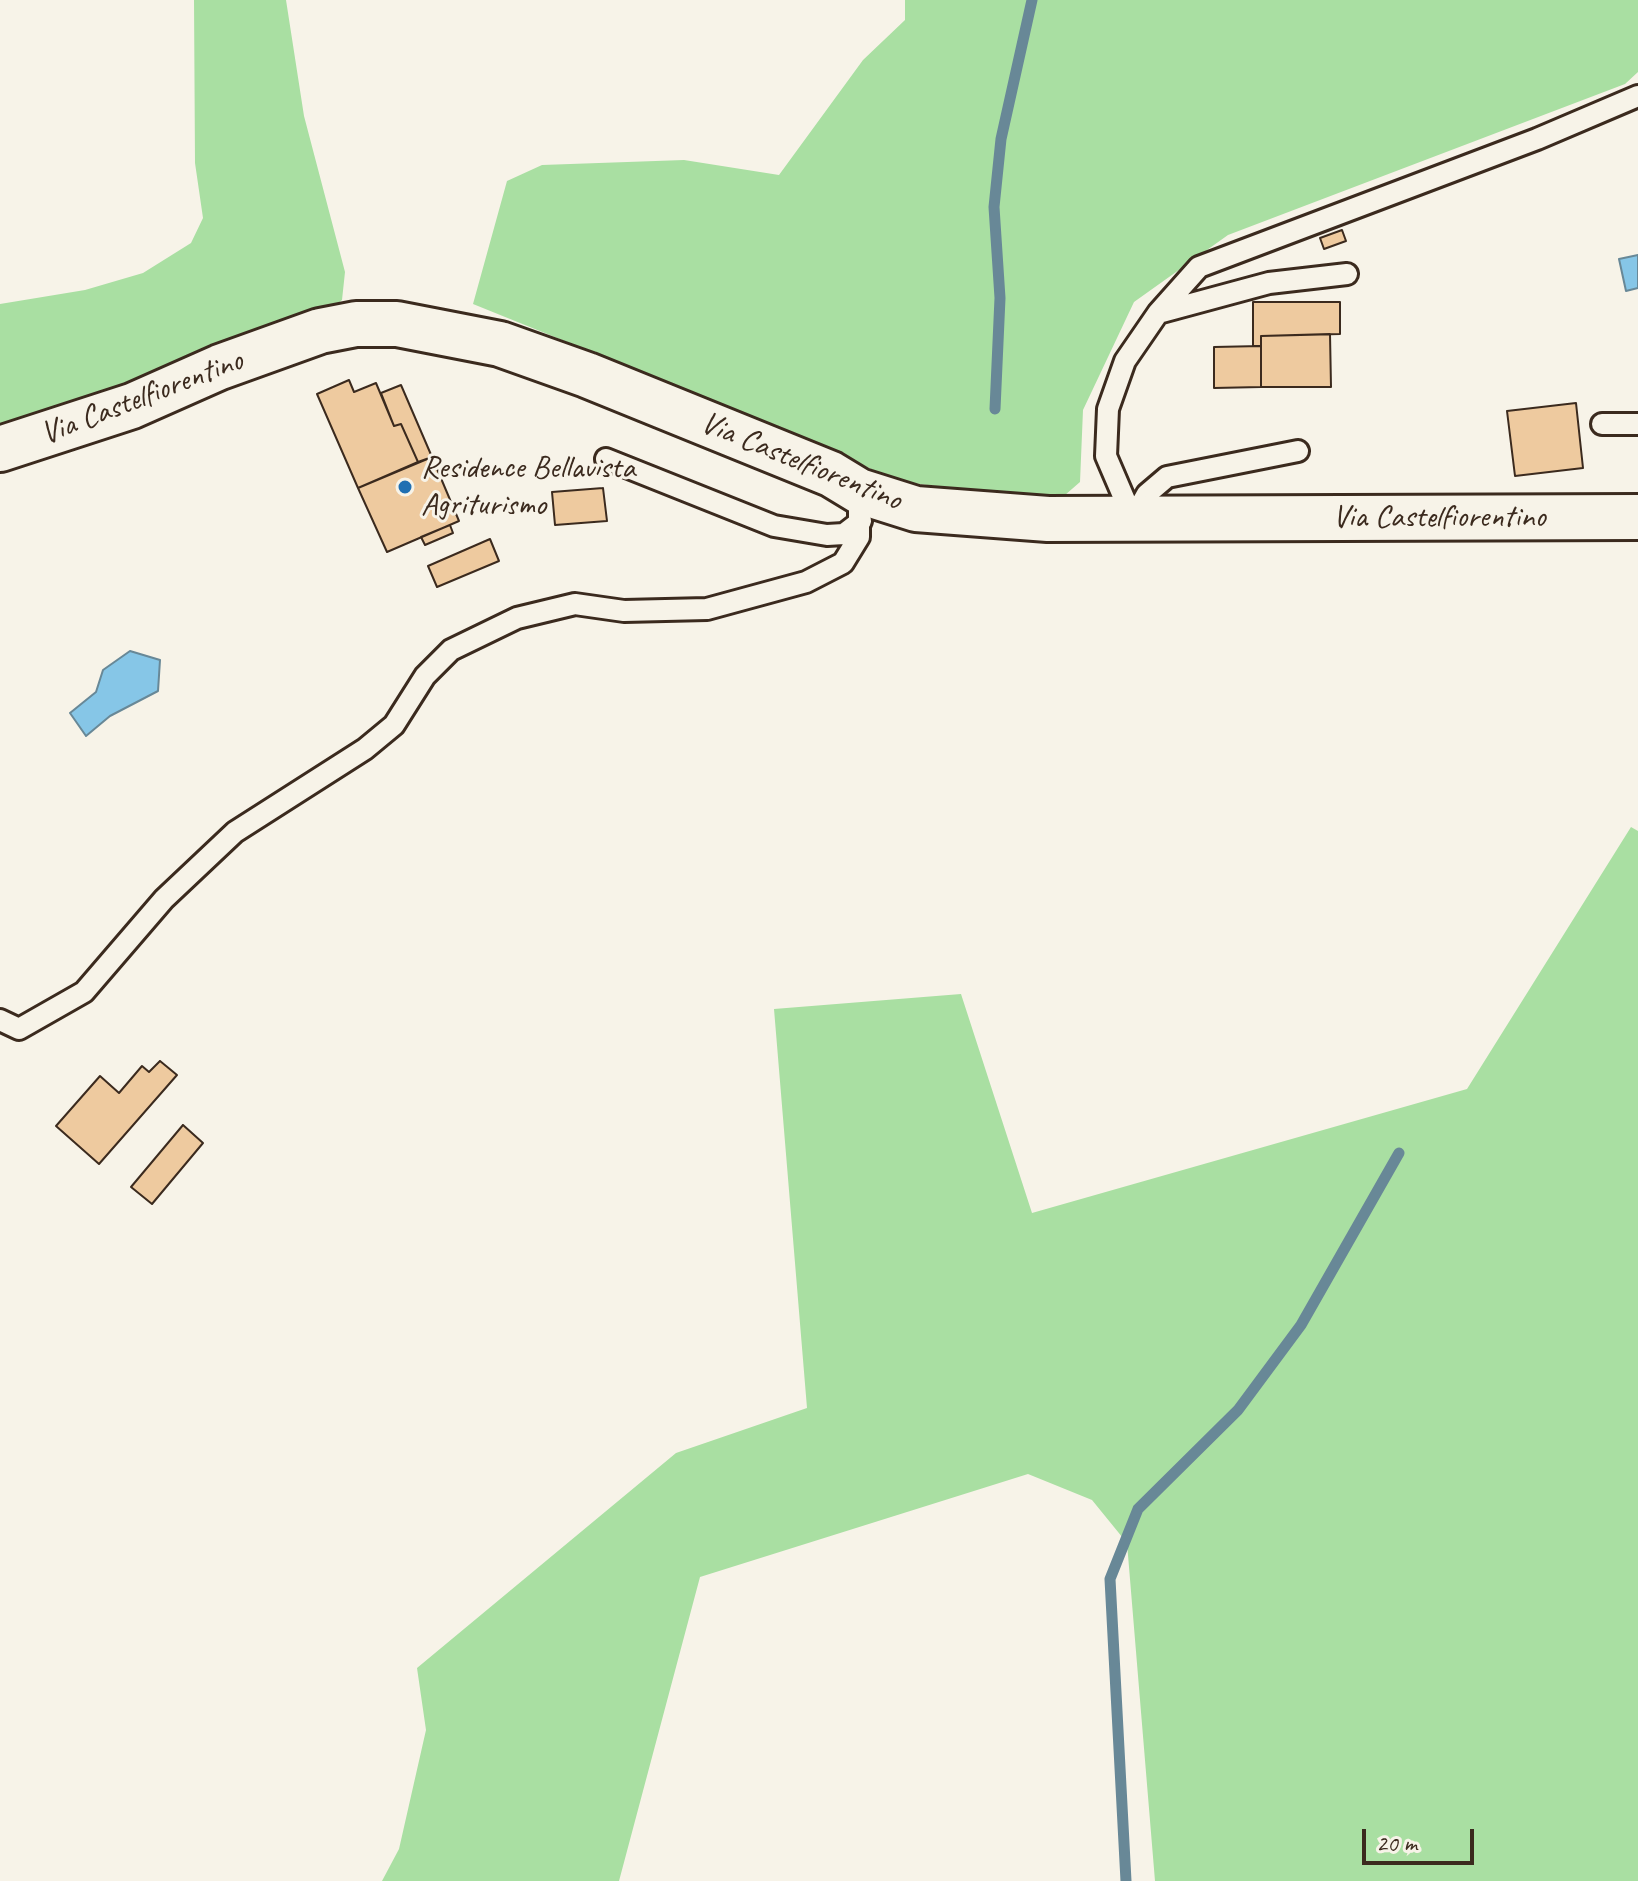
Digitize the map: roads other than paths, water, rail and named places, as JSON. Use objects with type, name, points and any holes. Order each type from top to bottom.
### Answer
[{"type":"street","name":"Via Castelfiorentino","points":[[0,449],[132,406],[220,367],[320,331],[356,324],[397,324],[500,344],[587,375],[831,474],[860,506],[1048,519],[1638,517]]},
{"type":"lane","points":[[1133,519],[1106,456],[1108,409],[1125,361],[1158,313],[1199,267],[1537,139],[1638,96]]},
{"type":"lane","points":[[1158,313],[1269,283],[1347,274]]},
{"type":"lane","points":[[1602,424],[1638,424]]},
{"type":"lane","points":[[1133,519],[1147,494],[1167,477],[1298,451]]},
{"type":"lane","points":[[606,459],[774,526],[827,535],[844,534],[860,506]]},
{"type":"lane","points":[[0,1020],[19,1029],[84,992],[164,899],[235,832],[365,749],[394,725],[425,676],[451,650],[517,618],[575,604],[624,611],[707,609],[806,582],[843,563],[859,537],[860,506]]},
{"type":"water","points":[[1638,255],[1638,288],[1626,291],[1619,259]]},
{"type":"water","points":[[130,651],[160,660],[158,691],[110,716],[86,736],[70,713],[96,692],[103,670]]},
{"type":"waterway","points":[[995,409],[1000,298],[994,207],[1001,139],[1032,0]]},
{"type":"waterway","points":[[1126,1881],[1110,1579],[1138,1509],[1238,1410],[1301,1325],[1399,1153]]},
{"type":"place","name":"Residence Bellavista Agriturismo","points":[[405,487]]}]
